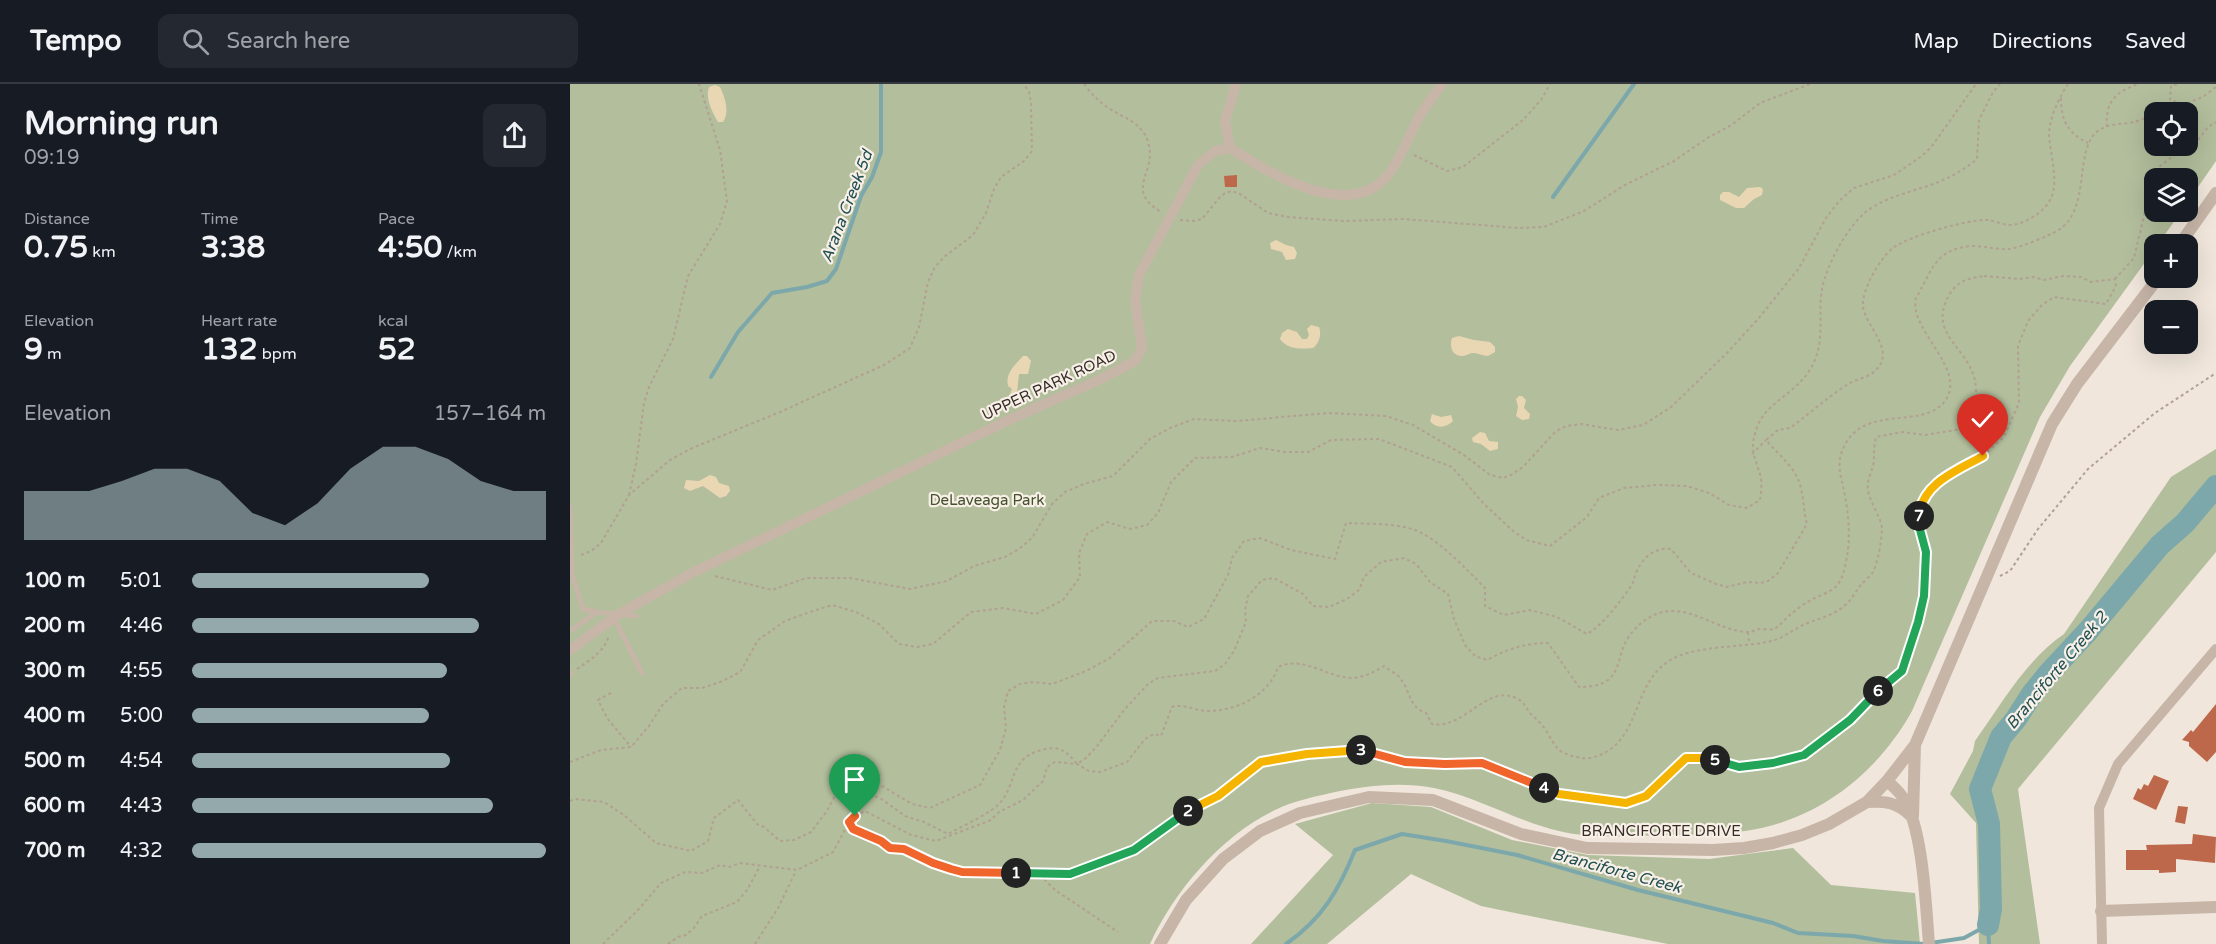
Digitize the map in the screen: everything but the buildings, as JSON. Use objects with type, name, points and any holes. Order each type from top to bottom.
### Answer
[{"type":"street","points":[[1236,84],[1225,121],[1230,148],[1289,182],[1323,193],[1349,195],[1364,193],[1379,184],[1395,163],[1420,115],[1442,84]]},
{"type":"street","name":"UPPER PARK ROAD","points":[[570,650],[692,573],[1135,361],[1142,348],[1136,300],[1139,275],[1198,165],[1215,151],[1230,148]]},
{"type":"street","points":[[2188,234],[2216,193]]},
{"type":"street","name":"BRANCIFORTE DRIVE","points":[[1161,940],[1186,900],[1223,859],[1260,831],[1300,813],[1369,797],[1433,800],[1521,834],[1599,849],[1713,850],[1773,843],[1829,824],[1867,802],[1915,745],[2052,424],[2077,384],[2150,288]]},
{"type":"street","points":[[2102,944],[2099,808],[2118,764],[2216,649]]},
{"type":"street","points":[[1915,745],[1913,818],[1924,886],[1929,944]]},
{"type":"street","points":[[1887,781],[1903,797],[1913,818]]},
{"type":"street","points":[[1867,802],[1884,801],[1899,805],[1913,818]]},
{"type":"street","points":[[2101,911],[2216,907]]},
{"type":"lane","points":[[570,506],[572,574],[583,609],[617,619],[636,616]]},
{"type":"lane","points":[[570,631],[597,612]]},
{"type":"lane","points":[[617,619],[642,673]]},
{"type":"path","points":[[572,552],[579,555],[586,554],[598,547],[629,495],[649,387],[674,339],[688,276],[720,224],[727,201],[720,150],[699,84]]},
{"type":"path","points":[[629,495],[670,460],[690,449],[816,396],[884,364],[910,348],[920,327],[928,282],[935,267],[944,257],[973,235],[986,213],[994,189],[1001,177],[1024,161],[1032,151],[1031,103],[1029,92],[1024,84]]},
{"type":"path","points":[[1084,84],[1100,102],[1142,130],[1148,141],[1150,157],[1142,181],[1142,190],[1145,199],[1153,207],[1170,217],[1188,221],[1198,220],[1220,197],[1232,191],[1268,213],[1287,218],[1344,221],[1404,219],[1519,228],[1544,227],[1584,211],[1625,185],[1674,161],[1709,137],[1730,126],[1760,103],[1810,84]]},
{"type":"path","points":[[1395,163],[1402,163],[1415,154],[1447,171],[1463,167],[1523,120],[1541,100],[1550,84]]},
{"type":"path","points":[[709,577],[720,577],[771,590],[806,578],[850,578],[910,590],[947,580],[974,566],[1010,555],[1032,538],[1052,504],[1065,492],[1113,476],[1150,439],[1194,419],[1236,421],[1329,413],[1386,416],[1413,425],[1464,454],[1487,473],[1503,478],[1523,467],[1556,432],[1566,426],[1581,424],[1618,430],[1643,425],[1671,407],[1727,353],[1759,318],[1799,268],[1826,218],[1839,201],[1854,188],[1894,175],[1922,156],[1932,146],[1976,84]]},
{"type":"path","points":[[570,762],[601,750],[630,747],[649,726],[663,704],[682,688],[702,688],[740,672],[758,640],[785,621],[832,605],[856,612],[879,624],[899,644],[917,647],[933,644],[971,612],[1003,608],[1036,614],[1063,600],[1080,577],[1079,553],[1087,534],[1107,522],[1130,529],[1147,525],[1158,513],[1171,482],[1195,458],[1232,457],[1260,448],[1285,452],[1308,452],[1331,440],[1379,439],[1452,467],[1484,504],[1512,530],[1526,540],[1550,546],[1587,517],[1599,498],[1624,488],[1657,485],[1688,486],[1709,493],[1730,505],[1747,508],[1760,500],[1761,480],[1752,454],[1758,423],[1767,410],[1801,382],[1816,358],[1820,343],[1822,289],[1848,232],[1867,211],[1903,193],[1920,189],[1960,173],[1977,159],[1979,120],[1993,92],[2000,84]]},
{"type":"path","points":[[1752,454],[1778,430],[1790,428],[1850,383],[1876,370],[1883,356],[1878,335],[1863,307],[1865,291],[1881,260],[1894,247],[1912,238],[1955,224],[1987,220],[2010,225],[2034,217],[2052,198],[2054,180],[2049,133],[2061,96],[2068,84]]},
{"type":"path","points":[[2106,127],[2106,114],[2116,94],[2138,84]]},
{"type":"path","points":[[2166,84],[2170,86],[2177,84]]},
{"type":"path","points":[[2170,86],[2170,99],[2174,102]]},
{"type":"path","points":[[2190,102],[2203,97],[2216,87]]},
{"type":"path","points":[[2061,96],[2061,111],[2066,127],[2076,137],[2088,143]]},
{"type":"path","points":[[849,822],[865,811],[911,835],[936,841],[991,820],[999,812],[1023,800],[1043,781],[1047,767],[1055,762],[1077,764],[1086,758],[1148,684],[1158,678],[1215,671],[1225,664],[1234,651],[1246,622],[1245,610],[1248,596],[1262,580],[1274,578],[1302,594],[1313,606],[1329,607],[1347,599],[1359,590],[1364,577],[1381,562],[1404,558],[1416,564],[1430,582],[1448,594],[1459,631],[1475,656],[1487,660],[1515,647],[1548,643],[1579,687],[1592,687],[1608,681],[1616,670],[1624,645],[1639,625],[1669,610],[1683,611],[1748,632],[1773,629],[1796,610],[1836,587],[1842,578],[1850,534],[1839,466],[1841,455],[1853,434],[1878,420],[1902,419],[1937,410],[1946,400],[1951,387],[1950,375],[1928,337],[1916,310],[1916,297],[1931,268],[1939,258],[1959,248],[1986,246],[2008,249],[2057,231],[2067,222],[2078,201],[2088,143],[2098,130],[2144,118]]},
{"type":"path","points":[[2159,168],[2182,149],[2195,144],[2208,127],[2216,122]]},
{"type":"path","points":[[603,944],[649,898],[654,889],[685,872],[702,873],[720,865],[729,867],[740,863],[797,870],[832,852],[849,822],[854,807],[868,794],[880,798],[904,816],[924,822],[948,834],[993,809],[1003,798],[1020,761],[1032,752],[1058,748],[1067,752],[1077,764],[1089,771],[1100,772],[1127,762],[1145,740],[1154,734],[1161,736],[1172,706],[1180,704],[1192,709],[1207,711],[1233,709],[1265,690],[1274,679],[1278,667],[1289,662],[1317,667],[1351,678],[1370,675],[1384,666],[1400,678],[1409,692],[1411,703],[1418,710],[1426,713],[1432,724],[1441,725],[1462,717],[1499,695],[1510,696],[1524,704],[1545,729],[1558,750],[1566,755],[1587,759],[1610,750],[1630,728],[1639,698],[1647,684],[1667,661],[1683,654],[1720,645],[1749,644],[1777,639],[1843,607],[1873,573],[1882,526],[1867,489],[1874,461],[1876,437],[1902,432],[1925,435],[1962,429],[1973,411],[1975,379],[1965,359],[1945,332],[1941,314],[1954,287],[1969,278],[1984,276],[2019,279],[2034,277],[2044,280],[2063,276],[2081,277],[2091,282],[2115,279],[2134,258],[2144,216]]},
{"type":"path","points":[[849,822],[853,829],[881,841],[890,848],[904,849],[933,863],[962,872],[1070,874],[1134,850],[1180,815],[1218,796],[1261,762],[1295,756],[1363,750],[1405,762],[1482,763],[1559,794],[1626,803],[1646,796],[1686,758],[1708,758],[1739,767],[1773,763],[1804,755],[1850,720],[1902,671],[1924,596],[1926,552],[1919,526],[1920,504],[1929,490],[1954,471],[1983,456],[2004,437],[2019,403],[2018,346],[2028,321],[2042,305],[2054,297],[2106,304],[2116,286],[2115,279]]},
{"type":"path","points":[[2000,576],[2010,571],[2038,529],[2088,469],[2155,413],[2216,373]]},
{"type":"path","points":[[570,801],[575,799],[604,802],[624,815],[656,843],[690,851],[708,841],[714,818],[738,800],[751,819],[780,841],[794,840],[811,832],[827,811],[842,784],[848,777],[857,774],[864,781],[872,780],[881,784],[912,804],[930,808],[980,785],[1000,750],[1006,728],[1005,707],[1008,691],[1020,684],[1032,682],[1052,684],[1086,671],[1110,658],[1152,621],[1174,621],[1188,627],[1204,619],[1224,584],[1232,558],[1244,541],[1260,538],[1291,550],[1335,559],[1346,524],[1411,528],[1448,551],[1485,588],[1485,606],[1504,615],[1530,610],[1557,617],[1587,634],[1598,628],[1605,616],[1615,608],[1633,584],[1637,571],[1650,553],[1662,548],[1671,549],[1690,573],[1716,584],[1727,587],[1747,582],[1761,584],[1778,573],[1807,524],[1797,476],[1766,440]]},
{"type":"path","points":[[571,673],[601,650],[617,619]]},
{"type":"path","points":[[1748,632],[1749,644]]},
{"type":"path","points":[[610,693],[598,700],[607,718],[630,747]]},
{"type":"path","points":[[842,784],[851,793],[856,792],[860,801]]},
{"type":"path","points":[[668,944],[694,928],[702,916],[737,902],[747,890],[760,866]]},
{"type":"path","points":[[755,944],[778,908],[797,870]]},
{"type":"path","points":[[1040,875],[1055,890],[1118,932]]},
{"type":"green space","name":"DeLaveaga Park","points":[[570,84],[2216,84],[2216,161],[2198,187],[2198,168],[2144,168],[2144,222],[2174,222],[2165,234],[2144,234],[2144,264],[2070,366],[2040,417],[1912,711],[1898,734],[1881,755],[1842,791],[1797,817],[1771,826],[1745,831],[1598,836],[1572,834],[1543,827],[1466,797],[1434,788],[1399,785],[1340,791],[1275,810],[1236,834],[1218,849],[1186,885],[1172,904],[1150,944],[570,944]]},
{"type":"green space","points":[[2216,449],[2216,552],[2018,789],[2040,944],[1979,944],[1976,823],[1950,794],[1973,751],[1975,741],[2026,670],[2064,634],[2171,477]]},
{"type":"green space","points":[[1372,803],[1431,807],[1512,840],[1588,855],[1709,859],[1793,848],[1831,885],[1915,893],[1920,944],[1668,944],[1481,906],[1411,874],[1327,944],[1251,944],[1333,855],[1295,824]]},
{"type":"sand","points":[[715,85],[720,87],[725,100],[726,114],[723,122],[718,122],[709,100],[709,87]]},
{"type":"sand","points":[[1760,187],[1763,189],[1762,195],[1744,208],[1736,208],[1720,200],[1723,192],[1739,197],[1747,188]]},
{"type":"sand","points":[[1276,240],[1294,247],[1297,253],[1295,259],[1286,260],[1282,252],[1271,249],[1270,243]]},
{"type":"sand","points":[[1311,325],[1319,327],[1320,333],[1313,348],[1291,347],[1280,339],[1282,333],[1288,329],[1297,332],[1302,339],[1307,339],[1309,335],[1307,329]]},
{"type":"sand","points":[[1459,336],[1490,342],[1495,347],[1495,352],[1488,356],[1473,353],[1463,356],[1456,355],[1452,350],[1451,341],[1452,338]]},
{"type":"sand","points":[[1023,356],[1027,356],[1031,361],[1028,374],[1019,374],[1017,393],[1012,396],[1010,394],[1012,389],[1008,386],[1008,377]]},
{"type":"sand","points":[[1519,396],[1526,400],[1524,408],[1530,414],[1529,419],[1522,420],[1516,416],[1518,407],[1516,399]]},
{"type":"sand","points":[[1432,414],[1441,417],[1451,415],[1453,421],[1444,426],[1432,424],[1430,421]]},
{"type":"sand","points":[[1480,432],[1485,433],[1489,441],[1498,442],[1498,449],[1490,451],[1481,444],[1473,442],[1472,438]]},
{"type":"sand","points":[[710,475],[716,477],[719,483],[729,486],[730,491],[726,496],[720,498],[703,486],[690,491],[684,488],[686,480],[699,481]]},
{"type":"waterway","name":"Arana Creek 5d","points":[[711,377],[738,332],[772,293],[827,281],[836,269],[861,196],[872,177],[881,152],[881,84]]},
{"type":"waterway","points":[[1553,197],[1634,84]]},
{"type":"waterway","name":"Branciforte Creek 2","points":[[1988,925],[1991,909],[1989,824],[1980,789],[2001,737],[2049,673],[2088,631],[2160,545],[2185,523],[2216,486]]},
{"type":"waterway","name":"Branciforte Creek","points":[[1286,944],[1310,924],[1328,903],[1343,878],[1355,850],[1402,834],[1517,855],[1638,890],[1773,923],[1798,933],[1924,944],[1964,938],[1988,925],[1989,944]]},
{"type":"route","points":[[855,816],[849,822],[853,829],[881,841],[890,848],[904,849],[933,863],[962,872],[1070,874],[1134,850],[1180,815],[1218,796],[1261,762],[1307,754],[1363,750],[1405,762],[1482,763],[1559,794],[1626,803],[1646,796],[1686,758],[1708,758],[1739,767],[1773,763],[1804,755],[1850,720],[1902,671],[1913,640],[1924,596],[1926,552],[1919,526],[1920,504],[1929,490],[1954,471],[1983,456]]}]
